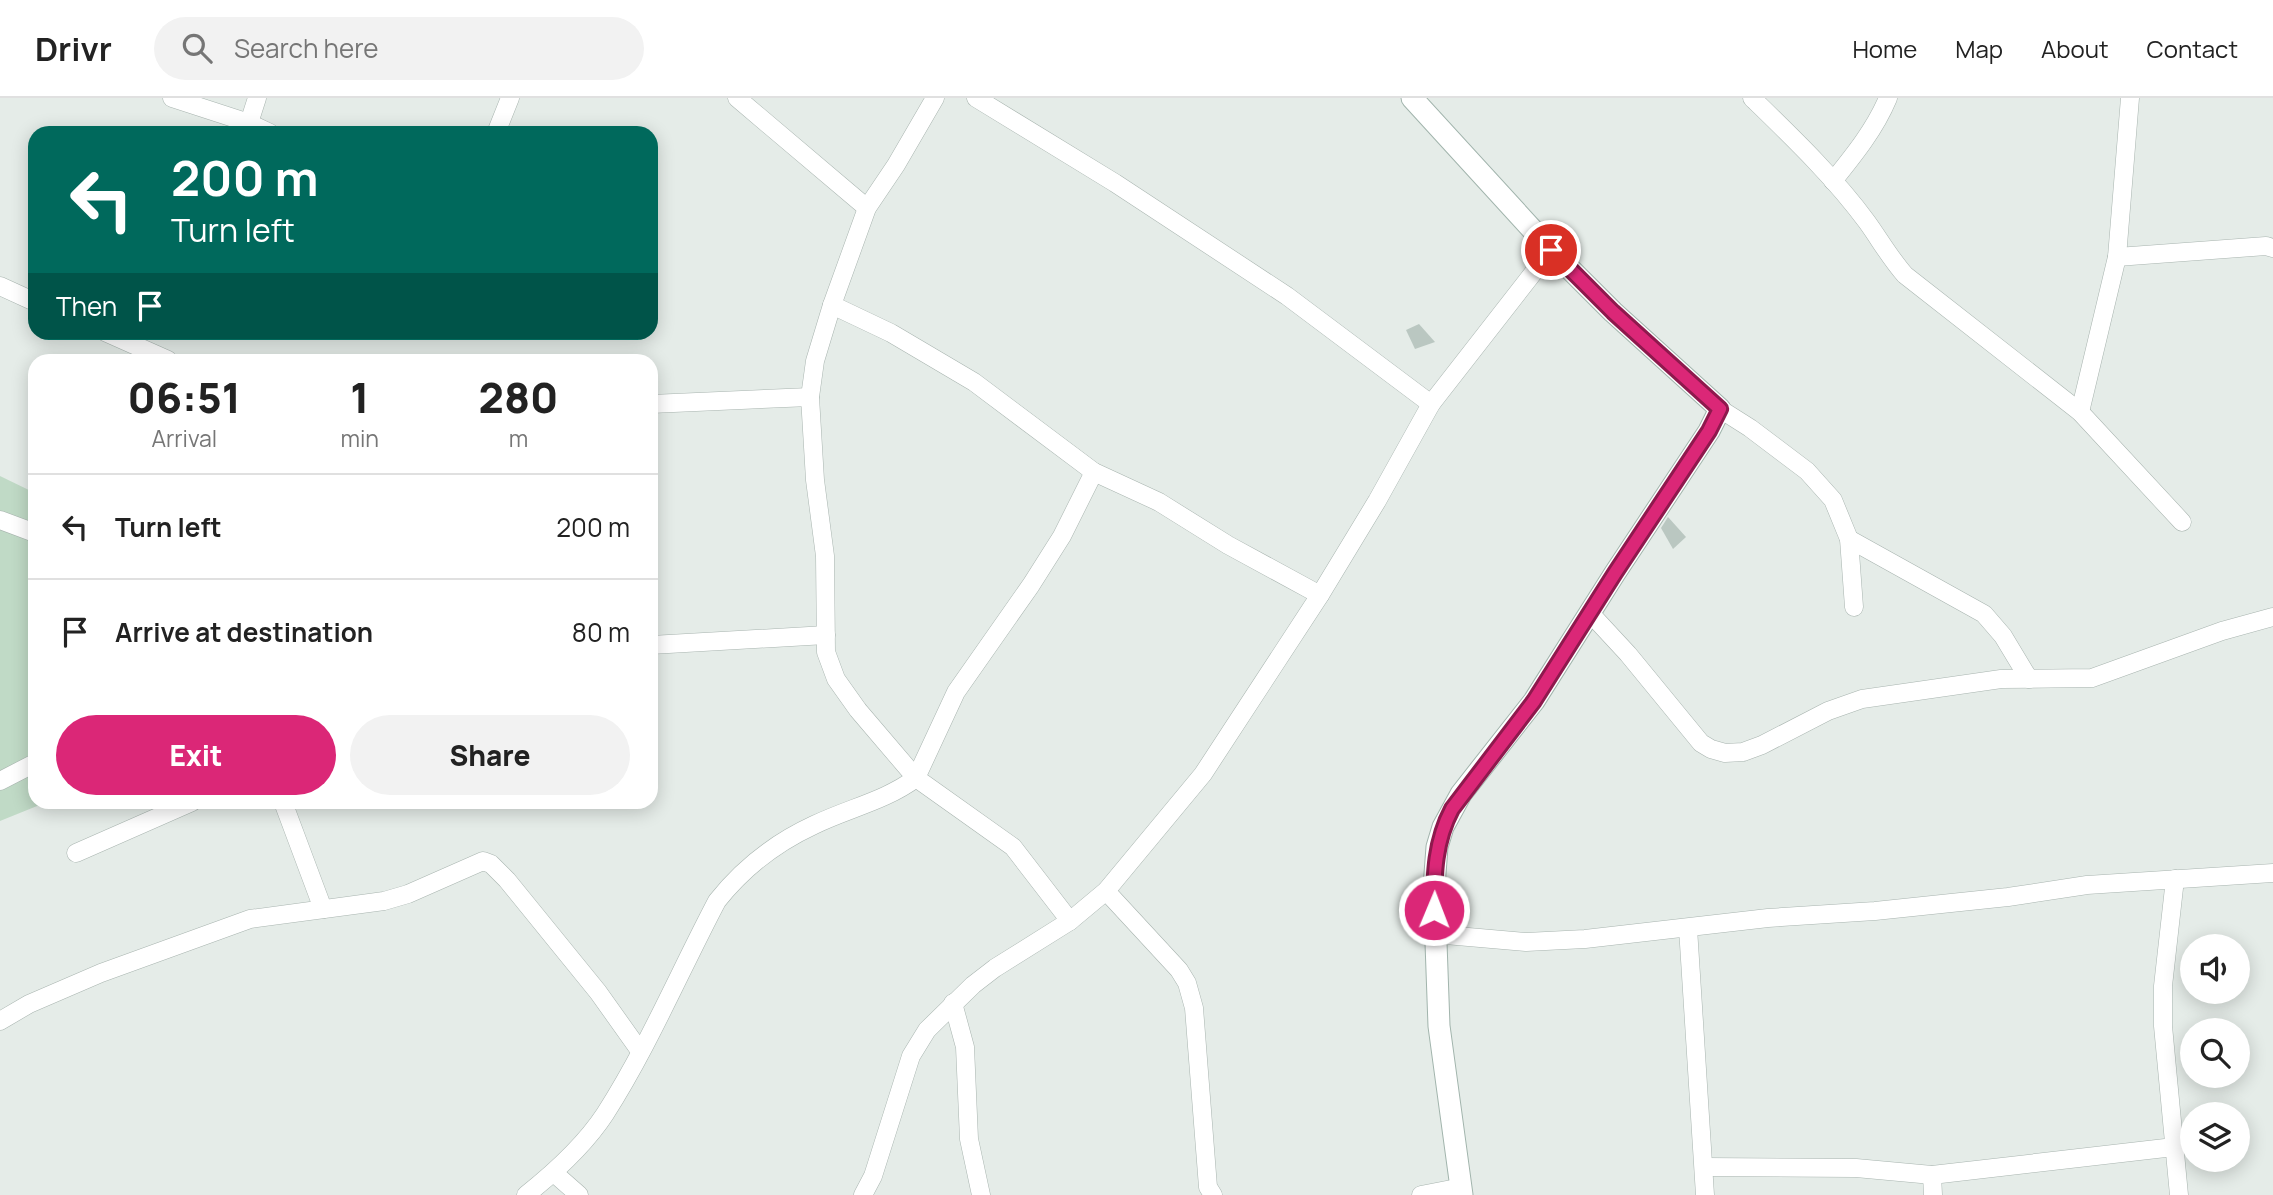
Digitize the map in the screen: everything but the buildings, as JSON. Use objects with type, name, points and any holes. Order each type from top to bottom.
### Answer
[{"type":"street","points":[[172,98],[255,126]]},
{"type":"street","points":[[248,123],[257,98]]},
{"type":"street","points":[[499,126],[510,98]]},
{"type":"street","points":[[737,98],[867,208]]},
{"type":"street","points":[[935,98],[896,166],[867,208],[815,361],[810,397],[815,480],[825,556],[826,652],[836,679],[858,710],[916,778],[1013,847],[1070,921]]},
{"type":"street","points":[[976,98],[1115,183],[1287,296],[1430,404]]},
{"type":"street","points":[[1412,98],[1551,250],[1613,312],[1720,409],[1807,471],[1833,500],[1849,538],[1854,607]]},
{"type":"street","points":[[1752,98],[1833,181],[1905,275],[2080,412],[2182,522]]},
{"type":"street","points":[[1833,181],[1861,147],[1881,116],[1888,98]]},
{"type":"street","points":[[2080,412],[2117,257],[2130,98]]},
{"type":"street","points":[[2117,257],[2266,246],[2273,248]]},
{"type":"street","points":[[863,1195],[873,1176],[911,1056],[927,1030],[953,1003],[995,968],[1070,921],[1106,891],[1203,774],[1320,595],[1377,501],[1430,404],[1551,250]]},
{"type":"street","points":[[0,286],[28,299]]},
{"type":"street","points":[[832,305],[891,333],[974,382],[1094,472],[1159,502],[1228,545],[1320,595]]},
{"type":"street","points":[[123,340],[154,354]]},
{"type":"street","points":[[658,404],[810,397]]},
{"type":"street","points":[[1421,1195],[1462,1191],[1439,1026],[1434,934],[1437,847],[1443,827],[1461,794],[1534,701],[1709,431],[1720,409]]},
{"type":"street","points":[[526,1195],[554,1173],[604,1116],[717,901],[734,879],[771,849],[793,836],[815,824],[887,797],[916,778],[956,692],[1062,536],[1094,472]]},
{"type":"street","points":[[0,520],[28,530]]},
{"type":"street","points":[[1849,538],[1984,614],[2003,636],[2029,679]]},
{"type":"street","points":[[1590,613],[1628,654],[1701,743],[1725,753],[1743,752],[1762,746],[1828,711],[1862,699],[2001,679],[2092,678],[2222,631],[2273,617]]},
{"type":"street","points":[[658,645],[826,635]]},
{"type":"street","points":[[0,781],[28,767]]},
{"type":"street","points":[[76,853],[175,809]]},
{"type":"street","points":[[287,809],[323,909]]},
{"type":"street","points":[[0,1021],[29,1004],[101,973],[250,919],[384,901],[408,894],[483,861],[491,864],[598,992],[640,1051]]},
{"type":"street","points":[[1434,934],[1526,942],[1585,939],[1768,918],[1875,911],[2008,897],[2087,886],[2273,873]]},
{"type":"street","points":[[2175,879],[2163,986],[2163,1026],[2179,1195]]},
{"type":"street","points":[[1106,891],[1167,957],[1187,983],[1195,1008],[1208,1187],[1213,1195]]},
{"type":"street","points":[[1688,928],[1705,1195]]},
{"type":"street","points":[[953,1003],[965,1047],[969,1139],[981,1195]]},
{"type":"street","points":[[1704,1167],[1856,1168],[1932,1175],[2174,1147]]},
{"type":"street","points":[[554,1173],[579,1195]]},
{"type":"street","points":[[1932,1175],[1933,1195]]},
{"type":"green space","points":[[0,476],[28,490],[30,809],[0,821]]},
{"type":"route","points":[[1434,910],[1437,847],[1452,809],[1534,701],[1644,527],[1688,464],[1720,409],[1613,312],[1551,250]]}]
